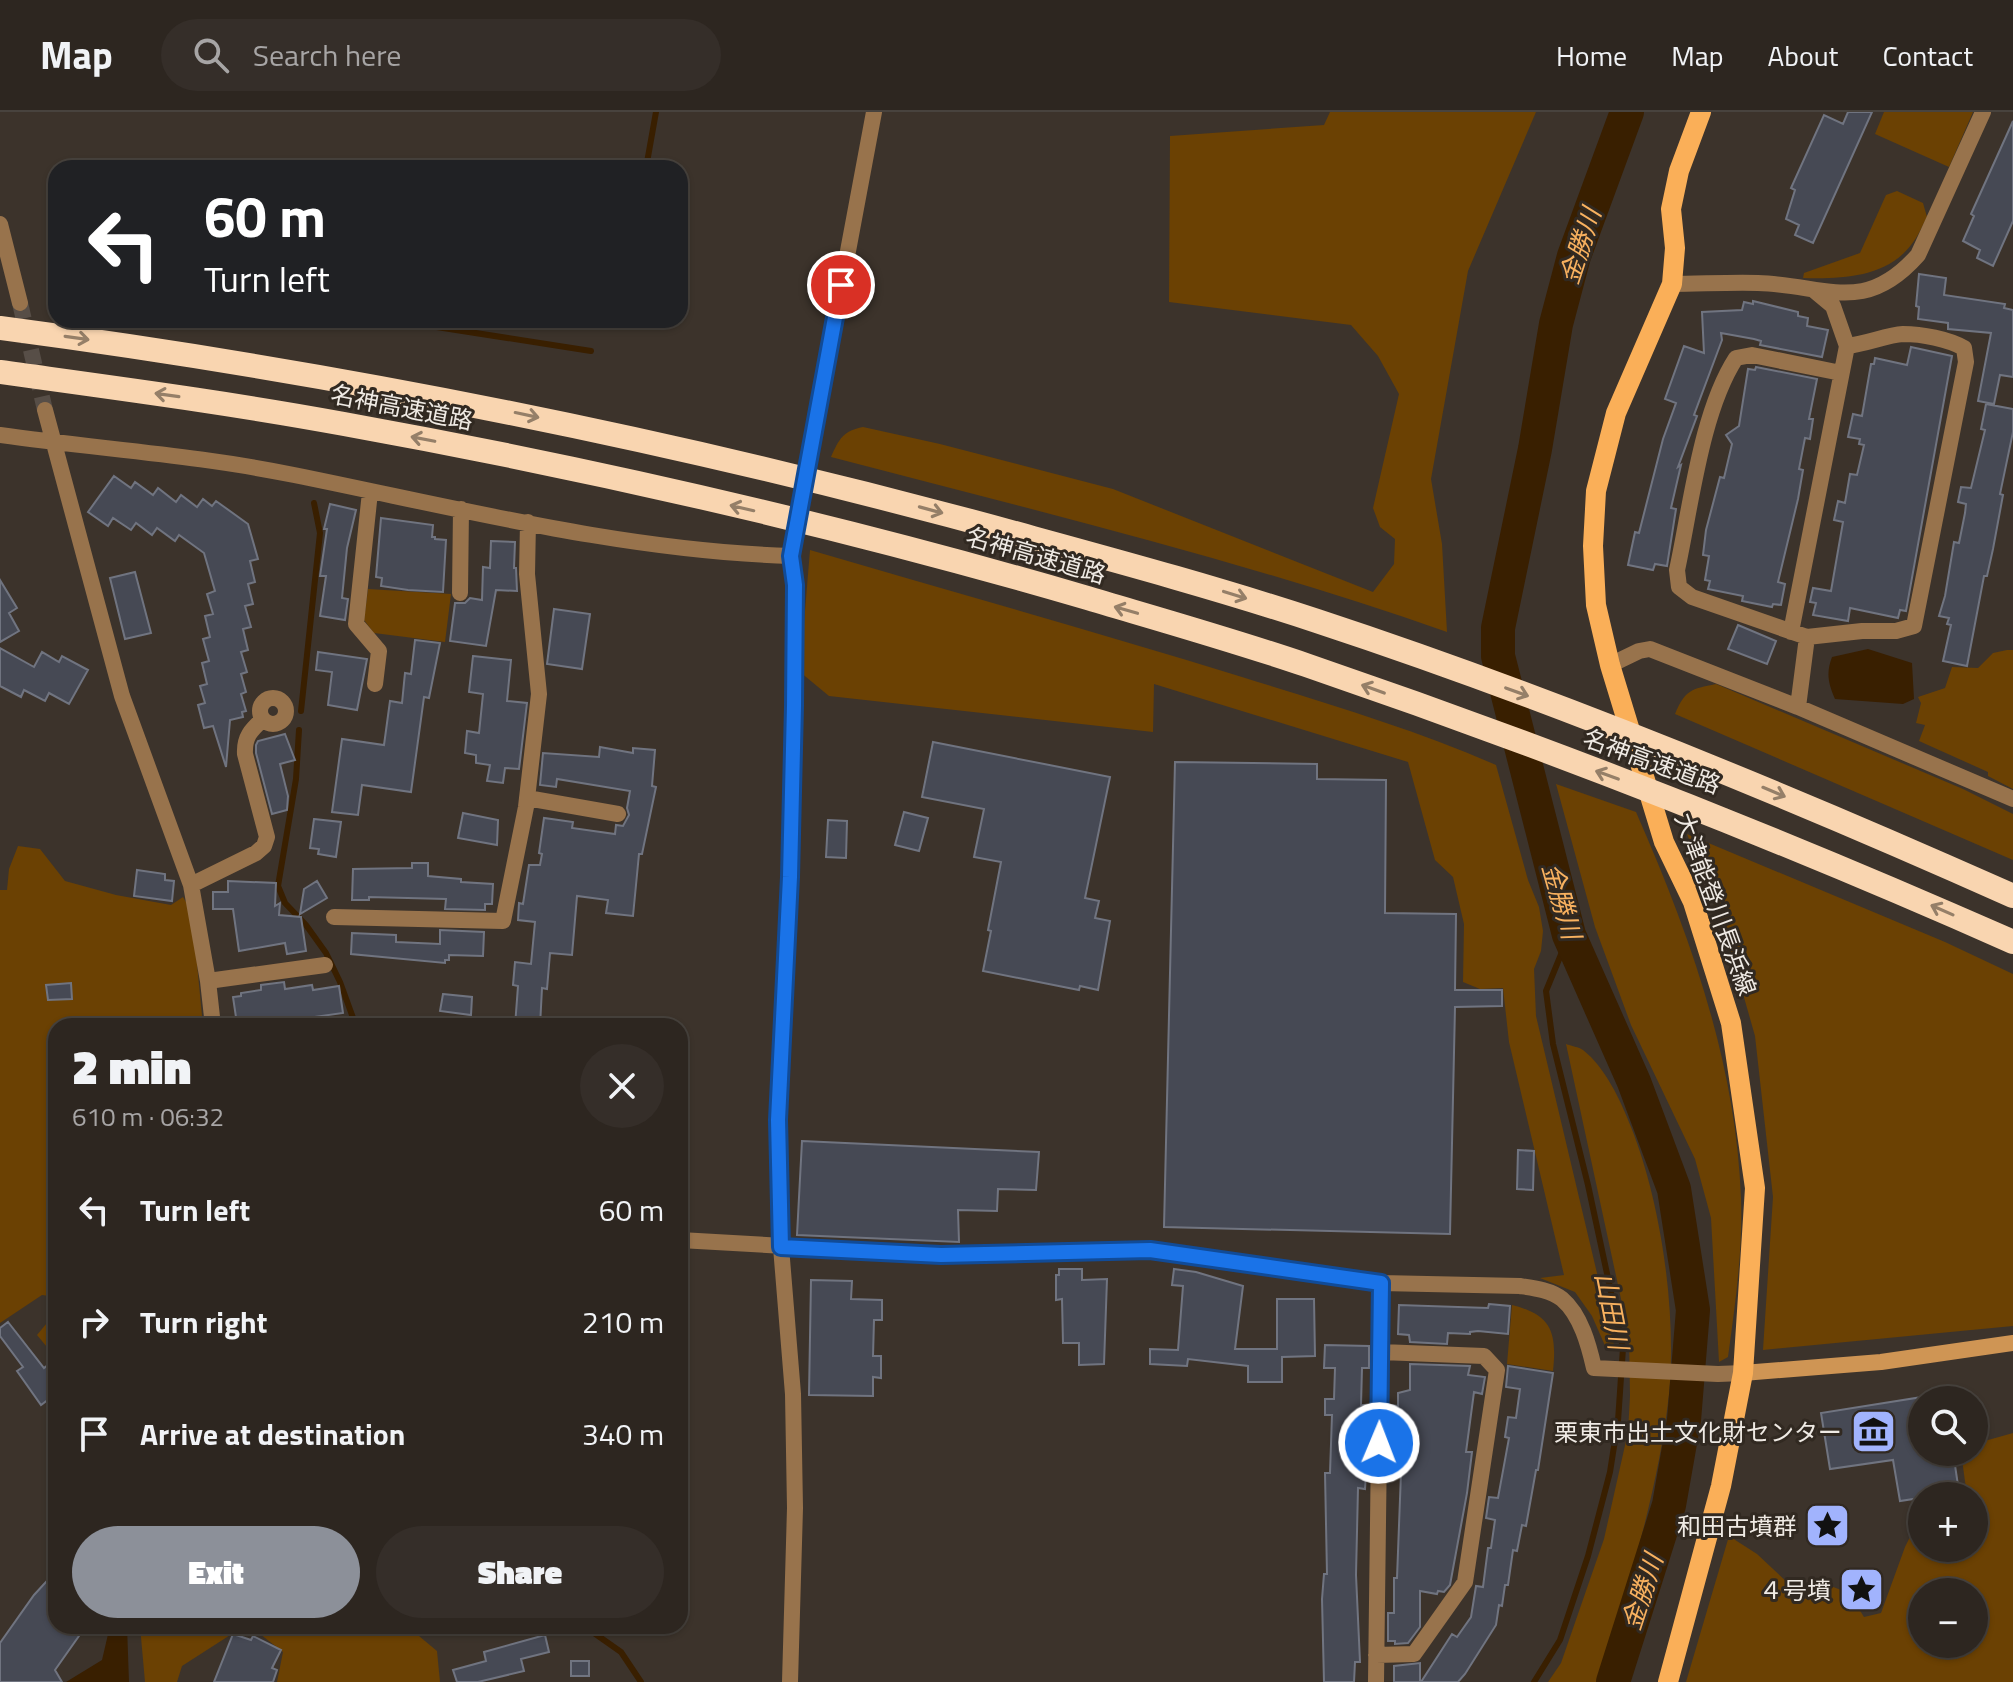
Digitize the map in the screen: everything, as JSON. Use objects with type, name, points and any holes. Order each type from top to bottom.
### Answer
[{"type":"highway","name":"名神高速道路","points":[[0,328],[342,380],[483,406],[856,489],[1194,582],[1444,665],[1676,751],[1866,830],[2013,896]]},
{"type":"highway","name":"名神高速道路","points":[[0,372],[341,423],[609,477],[991,570],[1303,664],[1447,715],[1680,802],[1864,876],[2013,942]]},
{"type":"main road","name":"大津能登川長浜線","points":[[1668,1682],[1721,1486],[1743,1373],[1755,1188],[1731,1023],[1693,902],[1664,842],[1610,665],[1596,605],[1593,546],[1596,491],[1616,413],[1672,284],[1675,248],[1671,209],[1679,171],[1701,112]]},
{"type":"street","points":[[790,1682],[795,1508],[793,1408],[781,1247],[778,1120],[794,722],[795,585],[791,556],[874,112]]},
{"type":"street","points":[[1672,284],[1761,283],[1847,294],[1872,290],[1906,268],[1918,255],[1983,112]]},
{"type":"street","points":[[0,224],[20,303]]},
{"type":"street","points":[[1798,707],[1799,634],[1847,346],[1833,306],[1815,291]]},
{"type":"street","points":[[1841,373],[1752,355],[1736,358],[1727,372],[1706,432],[1677,570],[1679,587],[1692,597],[1799,634],[1896,631],[1914,626],[1966,362],[1964,348],[1953,342],[1901,334],[1847,346]]},
{"type":"street","points":[[45,410],[122,696],[191,885],[212,1018]]},
{"type":"street","points":[[0,435],[190,457],[628,540],[791,556]]},
{"type":"street","points":[[370,492],[356,624],[379,651],[375,684]]},
{"type":"street","points":[[460,593],[461,509]]},
{"type":"street","points":[[334,917],[503,921],[518,855],[539,694],[527,574],[528,522]]},
{"type":"street","points":[[1610,665],[1650,649],[1798,707],[2013,799]]},
{"type":"street","points":[[191,885],[256,853],[264,846],[267,837],[244,742],[263,719]]},
{"type":"street","points":[[527,798],[618,814]]},
{"type":"street","points":[[208,981],[325,965]]},
{"type":"street","points":[[688,1241],[941,1255],[1150,1250],[1381,1283],[1520,1286],[1540,1289],[1562,1299],[1587,1340],[1594,1368],[1604,1369],[1743,1373],[1881,1362],[2013,1343]]},
{"type":"street","points":[[1376,1682],[1381,1283]]},
{"type":"street","points":[[1376,1655],[1414,1654],[1465,1582],[1497,1370],[1484,1356],[1381,1352]]},
{"type":"shaded area","points":[[1330,112],[1536,112],[1468,271],[1431,479],[1442,544],[1447,632],[1218,560],[831,457],[842,437],[863,427],[940,444],[1113,489],[1373,592],[1394,564],[1395,539],[1380,527],[1373,508],[1399,394],[1378,356],[1351,325],[1169,302],[1170,136],[1324,125]]},
{"type":"shaded area","points":[[1884,112],[1973,112],[1949,167],[1875,134]]},
{"type":"shaded area","points":[[1897,191],[1923,203],[1927,217],[1901,256],[1862,274],[1803,278],[1804,273],[1860,253],[1886,195]]},
{"type":"shaded area","points":[[810,550],[1306,697],[1402,728],[1496,765],[1528,880],[1539,907],[1543,931],[1541,951],[1534,969],[1536,1016],[1615,1349],[1606,1348],[1592,1316],[1575,1292],[1540,1278],[1564,1275],[1509,1042],[1503,988],[1480,989],[1463,982],[1464,924],[1453,877],[1435,860],[1408,762],[1154,684],[1153,732],[829,696],[800,672]]},
{"type":"shaded area","points":[[368,589],[451,594],[445,642],[374,633],[364,620]]},
{"type":"shaded area","points":[[1868,649],[1912,663],[1914,699],[1903,704],[1835,699],[1829,678],[1832,657]]},
{"type":"shaded area","points":[[2013,650],[2013,789],[1988,776],[1988,772],[1919,741],[1925,725],[1916,723],[1921,703],[1918,697],[1945,688],[1952,667],[1978,668],[1993,653]]},
{"type":"shaded area","points":[[1716,684],[1963,789],[2013,814],[2013,860],[1675,714],[1690,692]]},
{"type":"shaded area","points":[[1556,784],[1636,812],[1674,905],[1707,1000],[1730,1098],[1741,1198],[1740,1258],[1731,1337],[1728,1357],[1719,1362],[1711,1218],[1695,1159],[1631,1025],[1595,927]]},
{"type":"shaded area","points":[[1687,834],[1945,942],[2013,974],[2013,1326],[1763,1350],[1773,1197],[1755,1036],[1728,941]]},
{"type":"shaded area","points":[[18,846],[40,849],[65,881],[171,905],[183,897],[192,912],[202,1018],[48,1018],[48,1296],[42,1295],[0,1323],[0,890],[7,890],[9,869]]},
{"type":"shaded area","points":[[1566,1044],[1583,1050],[1591,1057],[1617,1096],[1631,1127],[1651,1189],[1658,1223],[1671,1329],[1669,1394],[1658,1466],[1630,1577],[1597,1682],[1548,1682],[1561,1663],[1604,1539],[1628,1432],[1630,1396],[1629,1336]]},
{"type":"shaded area","points":[[1512,1305],[1536,1314],[1549,1328],[1554,1346],[1553,1371],[1507,1364]]},
{"type":"shaded area","points":[[48,1322],[48,1348],[37,1335]]},
{"type":"shaded area","points":[[2013,1433],[2013,1682],[1686,1682],[1729,1536],[1757,1554],[1805,1599],[1828,1585],[1849,1593],[1864,1617],[1881,1613],[1908,1541],[1908,1562],[1988,1562],[1988,1482],[1965,1482],[1963,1466],[1988,1466],[1988,1440]]},
{"type":"shaded area","points":[[108,1634],[127,1634],[129,1682],[66,1682],[102,1660]]},
{"type":"shaded area","points":[[141,1634],[232,1634],[182,1666],[177,1682],[145,1682]]},
{"type":"shaded area","points":[[260,1634],[417,1634],[437,1651],[440,1682],[277,1682],[283,1652]]},
{"type":"building","points":[[1848,112],[1872,112],[1813,243],[1795,235],[1799,225],[1786,219],[1795,190],[1791,188],[1824,115],[1843,124]]},
{"type":"building","points":[[2013,121],[2013,221],[1993,266],[1977,258],[1980,250],[1963,241],[1974,216],[1971,214]]},
{"type":"building","points":[[1919,274],[1946,278],[1944,295],[2005,304],[2004,308],[2013,310],[2013,377],[2000,375],[1994,404],[1978,401],[1991,333],[1948,329],[1948,323],[1918,319]]},
{"type":"building","points":[[1753,301],[1798,312],[1798,316],[1808,318],[1807,326],[1828,330],[1822,357],[1760,345],[1761,341],[1721,333],[1722,340],[1678,467],[1681,465],[1671,508],[1676,509],[1667,566],[1655,564],[1653,570],[1628,565],[1635,532],[1639,533],[1663,439],[1676,403],[1665,399],[1684,346],[1704,353],[1702,312],[1742,310],[1744,302],[1753,304]]},
{"type":"building","points":[[1911,347],[1952,356],[1906,611],[1900,610],[1898,618],[1850,608],[1848,621],[1813,615],[1816,603],[1810,602],[1813,588],[1831,591],[1843,522],[1834,520],[1838,501],[1845,503],[1850,474],[1857,475],[1864,445],[1859,444],[1860,439],[1848,437],[1853,414],[1862,416],[1871,364],[1874,364],[1875,358],[1907,365]]},
{"type":"building","points":[[1756,367],[1817,379],[1809,419],[1813,419],[1810,439],[1805,438],[1799,469],[1803,470],[1798,499],[1778,582],[1785,584],[1781,605],[1773,604],[1772,607],[1742,601],[1743,596],[1708,589],[1710,581],[1705,580],[1709,556],[1703,555],[1706,530],[1732,444],[1726,435],[1739,426],[1748,369],[1755,370]]},
{"type":"building","points":[[1986,404],[2013,409],[2013,432],[1993,549],[1987,576],[1984,576],[1967,666],[1943,661],[1951,625],[1947,624],[1949,618],[1939,616],[1954,542],[1959,543],[1965,513],[1966,504],[1958,502],[1961,487],[1971,488],[1985,430],[1981,429]]},
{"type":"building","points":[[114,476],[131,488],[135,482],[153,495],[158,488],[176,502],[181,495],[197,507],[203,499],[212,506],[216,501],[248,524],[258,559],[250,561],[255,582],[248,584],[253,604],[245,606],[251,627],[243,629],[248,650],[241,652],[247,672],[241,674],[246,692],[241,694],[246,711],[242,712],[243,717],[230,720],[226,767],[213,726],[204,728],[198,705],[205,703],[200,686],[207,684],[202,663],[209,661],[203,639],[210,637],[205,616],[213,614],[207,594],[215,591],[204,553],[179,535],[175,541],[157,528],[152,535],[136,523],[131,530],[113,518],[108,526],[88,512]]},
{"type":"building","points":[[330,504],[356,510],[347,548],[342,598],[348,599],[345,620],[320,616],[326,576],[320,576],[327,529],[324,529]]},
{"type":"building","points":[[381,518],[433,525],[432,537],[446,540],[443,592],[381,586],[382,578],[376,577]]},
{"type":"building","points":[[491,541],[515,542],[517,591],[496,590],[486,646],[450,641],[455,603],[465,603],[470,598],[482,600],[483,567],[490,568]]},
{"type":"building","points":[[135,572],[151,633],[125,639],[110,578]]},
{"type":"building","points":[[0,580],[17,608],[9,613],[19,631],[0,642]]},
{"type":"building","points":[[554,609],[590,614],[582,669],[547,664]]},
{"type":"building","points":[[1738,625],[1776,641],[1767,664],[1728,649]]},
{"type":"building","points":[[415,640],[440,643],[429,698],[424,697],[411,792],[362,785],[358,815],[332,812],[342,739],[384,745],[390,701],[402,703],[405,673],[411,674]]},
{"type":"building","points":[[0,648],[34,667],[42,652],[59,662],[62,656],[88,670],[69,704],[49,693],[45,701],[24,690],[21,697],[0,686]]},
{"type":"building","points":[[318,652],[367,659],[357,710],[328,705],[332,672],[316,670]]},
{"type":"building","points":[[473,656],[511,660],[507,701],[527,703],[519,769],[505,768],[503,783],[487,781],[490,765],[476,763],[476,755],[465,753],[467,731],[479,733],[483,694],[469,692]]},
{"type":"building","points":[[285,734],[295,760],[280,764],[288,796],[287,810],[272,814],[256,745],[258,741]]},
{"type":"building","points":[[933,742],[1110,777],[1085,898],[1099,901],[1095,918],[1110,921],[1098,990],[1080,986],[1079,990],[983,971],[1001,862],[974,857],[984,809],[922,797]]},
{"type":"building","points":[[600,747],[633,753],[633,748],[655,750],[652,786],[656,787],[642,854],[639,854],[633,916],[606,913],[608,900],[577,896],[572,955],[550,953],[547,989],[542,988],[540,1018],[516,1018],[518,986],[513,985],[515,962],[531,964],[535,922],[518,920],[519,903],[523,904],[529,865],[540,865],[544,818],[573,822],[572,828],[615,834],[616,825],[623,826],[629,815],[630,791],[557,779],[556,787],[540,785],[543,753],[599,757]]},
{"type":"building","points":[[1175,762],[1317,764],[1317,779],[1386,780],[1385,913],[1456,914],[1455,990],[1502,990],[1502,1006],[1455,1007],[1450,1234],[1164,1227]]},
{"type":"building","points":[[904,812],[928,818],[919,851],[895,845]]},
{"type":"building","points":[[463,813],[498,820],[497,845],[458,838]]},
{"type":"building","points":[[314,819],[341,822],[336,857],[318,854],[319,849],[310,848]]},
{"type":"building","points":[[828,820],[847,821],[846,858],[826,857]]},
{"type":"building","points":[[412,863],[428,863],[428,876],[493,884],[492,904],[485,904],[485,910],[445,909],[446,899],[369,897],[369,900],[352,900],[353,869],[412,868]]},
{"type":"building","points":[[137,870],[165,874],[165,880],[174,881],[172,901],[134,896]]},
{"type":"building","points":[[228,881],[276,883],[275,906],[280,903],[279,915],[301,917],[306,951],[287,954],[285,943],[239,951],[233,909],[213,909],[213,892],[228,892]]},
{"type":"building","points":[[317,881],[327,898],[300,914],[304,889]]},
{"type":"building","points":[[440,930],[484,932],[483,956],[449,955],[445,963],[351,954],[352,933],[396,935],[396,942],[440,944]]},
{"type":"building","points":[[284,982],[285,989],[312,985],[313,990],[339,986],[343,1013],[307,1018],[236,1018],[233,997],[261,990],[261,985]]},
{"type":"building","points":[[71,983],[72,999],[48,1000],[46,985]]},
{"type":"building","points":[[443,994],[472,997],[471,1015],[440,1011]]},
{"type":"building","points":[[802,1141],[1039,1152],[1036,1190],[998,1189],[997,1211],[958,1210],[959,1242],[797,1235]]},
{"type":"building","points":[[1518,1150],[1534,1151],[1533,1190],[1517,1189]]},
{"type":"building","points":[[1059,1269],[1082,1269],[1082,1280],[1107,1279],[1104,1364],[1079,1365],[1079,1343],[1063,1343],[1062,1299],[1056,1300],[1056,1275],[1059,1275]]},
{"type":"building","points":[[1174,1269],[1243,1286],[1235,1349],[1277,1349],[1277,1299],[1314,1299],[1315,1356],[1282,1357],[1282,1382],[1248,1382],[1248,1366],[1188,1359],[1187,1366],[1150,1364],[1150,1349],[1178,1350],[1183,1286],[1172,1285]]},
{"type":"building","points":[[811,1280],[852,1281],[851,1299],[882,1300],[882,1320],[874,1320],[873,1356],[881,1356],[881,1378],[873,1377],[873,1396],[809,1395]]},
{"type":"building","points":[[1489,1304],[1510,1306],[1508,1334],[1478,1331],[1470,1334],[1448,1333],[1447,1344],[1410,1342],[1409,1335],[1398,1334],[1399,1305],[1488,1308]]},
{"type":"building","points":[[8,1322],[44,1368],[48,1365],[48,1400],[41,1405],[17,1371],[23,1367],[0,1336],[0,1328]]},
{"type":"building","points":[[1325,1345],[1369,1346],[1369,1368],[1362,1368],[1361,1405],[1368,1405],[1368,1421],[1361,1421],[1360,1473],[1366,1474],[1365,1489],[1358,1488],[1356,1575],[1360,1662],[1355,1662],[1354,1682],[1324,1682],[1322,1599],[1324,1574],[1327,1574],[1325,1473],[1330,1473],[1332,1415],[1325,1415],[1325,1399],[1334,1399],[1335,1368],[1324,1368]]},
{"type":"building","points":[[1410,1364],[1470,1366],[1468,1375],[1485,1377],[1482,1394],[1474,1392],[1466,1452],[1472,1452],[1467,1493],[1450,1585],[1437,1594],[1420,1591],[1420,1627],[1408,1643],[1395,1644],[1395,1641],[1388,1641],[1388,1613],[1394,1613],[1401,1473],[1400,1438],[1394,1438],[1390,1405],[1398,1406],[1398,1393],[1410,1390]]},
{"type":"building","points":[[1508,1366],[1553,1373],[1526,1526],[1522,1525],[1517,1551],[1513,1550],[1508,1585],[1505,1585],[1502,1606],[1499,1605],[1496,1625],[1465,1674],[1458,1682],[1421,1682],[1452,1634],[1457,1637],[1471,1617],[1476,1586],[1483,1587],[1495,1520],[1486,1518],[1489,1497],[1498,1498],[1509,1438],[1505,1437],[1508,1417],[1516,1418],[1520,1389],[1506,1387]]},
{"type":"building","name":"栗東市出土文化財センター","points":[[1908,1399],[1908,1466],[1955,1466],[1958,1482],[1908,1482],[1908,1500],[1900,1501],[1893,1460],[1830,1469],[1821,1413]]},
{"type":"building","points":[[48,1580],[48,1634],[80,1634],[55,1670],[62,1682],[0,1682],[0,1643]]},
{"type":"building","points":[[233,1634],[251,1640],[253,1636],[281,1650],[272,1668],[277,1670],[273,1682],[214,1682]]},
{"type":"building","points":[[545,1635],[549,1652],[521,1659],[524,1671],[478,1682],[457,1682],[453,1670],[486,1661],[484,1652]]},
{"type":"building","points":[[571,1661],[589,1661],[589,1676],[571,1676]]},
{"type":"building","points":[[1420,1663],[1420,1682],[1394,1682],[1394,1666]]},
{"type":"waterway","points":[[647,160],[656,112]]},
{"type":"waterway","name":"金勝川","points":[[1613,1682],[1669,1505],[1684,1420],[1693,1310],[1674,1189],[1634,1082],[1569,935],[1498,656],[1498,628],[1535,449],[1556,324],[1574,256],[1627,112]]},
{"type":"waterway","points":[[443,328],[591,351]]},
{"type":"waterway","points":[[301,711],[320,533],[314,503]]},
{"type":"waterway","points":[[299,730],[296,779],[278,886],[285,903],[326,953],[353,1018]]},
{"type":"waterway","name":"山田川","points":[[1534,1682],[1560,1640],[1588,1556],[1610,1472],[1618,1421],[1623,1348],[1588,1185],[1553,1044],[1546,991],[1569,935]]},
{"type":"waterway","points":[[595,1634],[621,1652],[641,1682]]},
{"type":"tunnel","points":[[20,303],[45,410]]},
{"type":"place","name":"栗東市出土文化財センター","points":[[1873,1432]]},
{"type":"place","name":"和田古墳群","points":[[1828,1526]]},
{"type":"place","name":"４号墳","points":[[1862,1590]]},
{"type":"route","points":[[841,285],[791,556],[795,585],[794,706],[790,877],[778,1120],[781,1247],[941,1255],[1048,1250],[1150,1250],[1381,1283],[1379,1443]]}]
